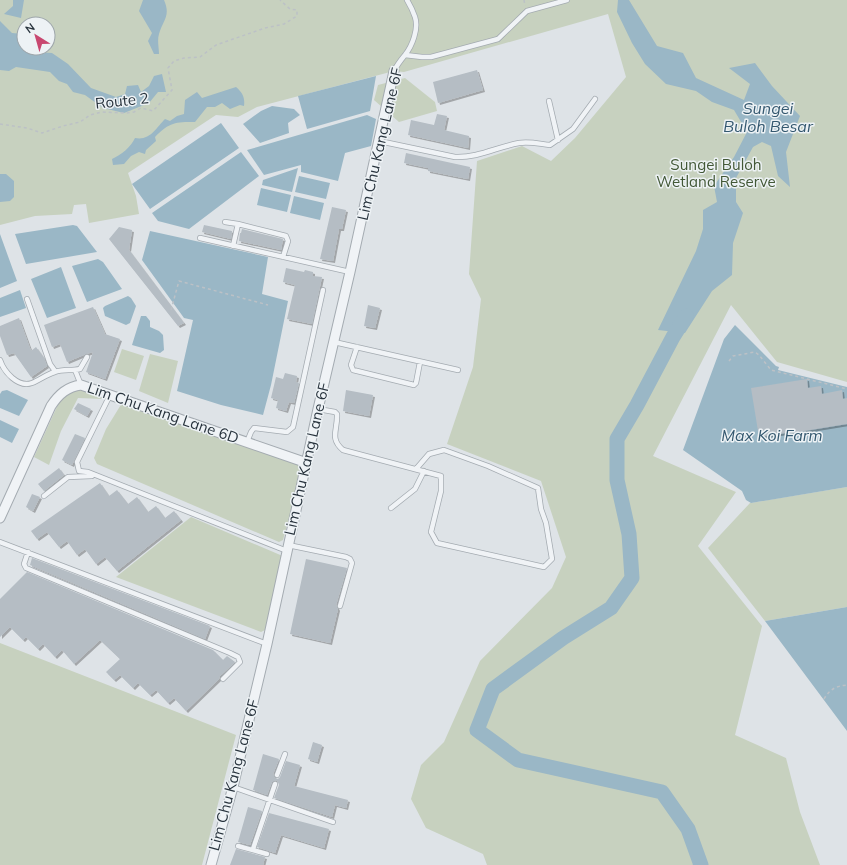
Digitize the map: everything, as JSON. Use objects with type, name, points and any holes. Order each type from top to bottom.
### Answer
[{"type":"street","name":"Lim Chu Kang Lane 6F","points":[[211,865],[233,787],[267,644],[394,71]]},
{"type":"street","name":"Lim Chu Kang Lane 6D","points":[[0,517],[51,406],[58,396],[67,388],[81,385],[307,463]]},
{"type":"lane","name":"Lim Chu Kang Lane 6F","points":[[394,71],[398,62],[411,46],[416,27],[415,17],[407,0]]},
{"type":"lane","points":[[405,55],[422,58],[431,57],[498,39],[527,11],[567,0]]},
{"type":"lane","points":[[379,141],[465,158],[519,143],[527,142],[550,145],[573,129],[596,99]]},
{"type":"lane","points":[[549,100],[558,140]]},
{"type":"lane","points":[[225,222],[286,236],[288,241],[283,257]]},
{"type":"lane","points":[[233,246],[238,224]]},
{"type":"lane","points":[[200,238],[350,272]]},
{"type":"lane","points":[[247,442],[254,428],[287,432],[293,427],[323,290]]},
{"type":"lane","points":[[27,299],[50,364],[55,371]]},
{"type":"lane","points":[[334,342],[458,370]]},
{"type":"lane","points":[[357,347],[352,365],[353,370],[414,385],[416,383],[420,362]]},
{"type":"lane","points":[[0,360],[12,378],[22,383],[31,383],[55,371],[80,369],[87,357]]},
{"type":"lane","points":[[75,370],[81,385]]},
{"type":"lane","points":[[110,395],[77,462],[79,471],[88,472],[94,476],[288,548],[346,557],[350,559],[352,564],[340,606]]},
{"type":"lane","points":[[318,409],[335,412],[337,414],[334,438],[335,442],[343,450],[441,476],[441,491],[431,532],[437,543],[544,567],[552,560],[538,488],[488,466],[444,450],[429,454],[416,469]]},
{"type":"lane","points":[[391,508],[415,489],[424,471]]},
{"type":"lane","points":[[44,496],[68,477],[94,476]]},
{"type":"lane","points":[[0,542],[267,644]]},
{"type":"lane","points":[[28,552],[24,564],[26,568],[238,657],[240,662],[223,680]]},
{"type":"lane","points":[[278,775],[284,754]]},
{"type":"lane","points":[[253,849],[275,784]]},
{"type":"lane","points":[[233,787],[333,822]]},
{"type":"lane","points":[[238,846],[267,854]]},
{"type":"path","name":"Route 2","points":[[0,124],[27,128],[42,133],[80,122],[90,115],[102,112],[126,113],[134,112],[141,108],[153,110],[172,90],[168,68],[174,61],[184,58],[200,57],[216,45],[265,28],[284,24],[297,16],[296,10],[290,9],[280,0]]},
{"type":"path","points":[[171,310],[179,281],[268,305]]},
{"type":"path","points":[[729,361],[733,356],[755,352],[771,370],[847,389]]},
{"type":"path","points":[[824,699],[828,691],[836,686],[847,685]]},
{"type":"green space","name":"Sungei Buloh Wetland Reserve","points":[[0,0],[847,0],[847,382],[777,362],[731,305],[653,456],[736,492],[698,546],[762,626],[735,735],[786,758],[800,812],[820,865],[487,865],[483,854],[426,828],[411,799],[421,765],[444,742],[480,661],[552,588],[566,557],[541,481],[447,444],[473,367],[481,299],[469,274],[477,161],[522,146],[551,161],[575,138],[626,77],[608,14],[404,72],[394,71],[257,107],[238,117],[216,115],[128,173],[136,196],[139,214],[89,223],[86,204],[74,205],[72,214],[35,216],[0,225]]},
{"type":"green space","points":[[405,78],[435,102],[437,111],[399,122],[374,100],[378,85]]},
{"type":"green space","points":[[122,349],[144,356],[136,380],[114,372]]},
{"type":"green space","points":[[150,354],[178,361],[168,403],[139,391]]},
{"type":"green space","points":[[72,388],[105,393],[104,399],[78,398],[61,431],[49,465],[34,457],[61,398]]},
{"type":"green space","points":[[122,403],[300,464],[303,467],[283,540],[279,542],[97,464],[94,458],[106,429]]},
{"type":"green space","points":[[847,487],[847,607],[765,621],[708,548],[750,503]]},
{"type":"green space","points":[[191,517],[285,557],[267,629],[261,632],[116,577]]},
{"type":"green space","points":[[0,643],[236,735],[202,865],[0,865]]},
{"type":"water","points":[[13,0],[24,0],[21,16],[16,17],[4,14],[13,6]]},
{"type":"water","points":[[143,0],[164,0],[166,5],[166,18],[158,36],[159,54],[154,54],[148,41],[152,33],[139,11]]},
{"type":"water","name":"Sungei Buloh Besar","points":[[618,0],[629,0],[657,46],[683,53],[696,78],[744,100],[750,84],[729,68],[755,63],[772,86],[800,116],[786,152],[790,187],[778,176],[771,146],[762,142],[753,147],[736,178],[736,202],[743,213],[733,243],[732,275],[712,291],[685,333],[658,330],[696,251],[703,229],[703,210],[717,202],[714,186],[734,157],[747,132],[734,110],[712,102],[696,91],[666,84],[645,64],[632,43],[617,12]]},
{"type":"water","points":[[0,21],[12,33],[16,33],[16,56],[56,56],[68,64],[91,88],[116,97],[125,94],[127,86],[138,85],[141,92],[149,86],[154,76],[162,74],[166,92],[158,92],[149,103],[124,113],[103,108],[85,95],[73,92],[67,84],[59,81],[50,72],[16,67],[9,71],[0,70]]},
{"type":"water","points":[[376,76],[370,111],[307,129],[298,96]]},
{"type":"water","points":[[236,87],[243,96],[244,106],[240,105],[230,109],[222,103],[215,107],[207,107],[195,122],[182,122],[165,128],[155,137],[156,141],[146,150],[145,154],[139,152],[131,156],[124,164],[113,165],[112,159],[131,145],[135,138],[145,138],[156,130],[165,119],[170,121],[177,116],[184,114],[185,100],[197,92],[202,98]]},
{"type":"water","points":[[272,106],[294,109],[300,115],[288,123],[289,133],[260,143],[243,124],[261,111]]},
{"type":"water","points":[[367,115],[376,119],[371,146],[345,153],[338,181],[301,172],[301,165],[264,175],[247,150]]},
{"type":"water","points":[[221,123],[239,148],[150,209],[132,184]]},
{"type":"water","points":[[241,152],[259,176],[189,229],[158,221],[152,213]]},
{"type":"water","points":[[298,168],[292,192],[262,185],[263,180]]},
{"type":"water","points":[[0,174],[6,174],[14,181],[14,197],[10,201],[0,202]]},
{"type":"water","points":[[299,176],[330,183],[326,199],[295,192]]},
{"type":"water","points":[[261,188],[291,195],[287,212],[257,205]]},
{"type":"water","points":[[294,196],[324,203],[320,220],[290,213]]},
{"type":"water","points":[[73,225],[77,226],[97,252],[26,264],[15,234]]},
{"type":"water","points":[[150,231],[268,257],[262,294],[288,301],[271,385],[263,415],[221,405],[177,391],[193,320],[184,318],[142,260]]},
{"type":"water","points":[[0,234],[17,281],[0,288]]},
{"type":"water","points":[[98,259],[103,262],[122,289],[87,302],[72,266]]},
{"type":"water","points":[[61,267],[76,308],[47,318],[31,279]]},
{"type":"water","points":[[20,290],[26,308],[0,317],[0,298]]},
{"type":"water","points":[[128,296],[136,306],[130,323],[126,325],[105,316],[103,308],[105,306]]},
{"type":"water","points":[[141,316],[146,316],[150,321],[150,327],[159,331],[163,335],[164,350],[160,353],[132,345]]},
{"type":"water","name":"Max Koi Farm","points":[[735,325],[776,366],[779,367],[778,370],[847,387],[847,487],[751,503],[746,500],[742,491],[683,450],[724,339]]},
{"type":"water","points":[[7,390],[28,400],[19,416],[0,408],[0,394],[2,391]]},
{"type":"water","points":[[0,420],[19,429],[12,443],[0,437]]},
{"type":"water","points":[[847,607],[847,731],[765,621]]},
{"type":"building","points":[[477,70],[483,90],[438,103],[433,82]]},
{"type":"building","points":[[437,114],[447,116],[444,130],[469,136],[468,148],[408,135],[411,120],[434,125]]},
{"type":"building","points":[[406,153],[470,167],[468,179],[428,171],[428,168],[404,163]]},
{"type":"building","points":[[332,207],[346,210],[342,229],[339,229],[333,261],[320,259]]},
{"type":"building","points":[[204,225],[232,231],[231,239],[202,232]]},
{"type":"building","points":[[119,227],[132,230],[129,250],[184,323],[178,326],[109,239]]},
{"type":"building","points":[[242,229],[283,239],[281,250],[239,241]]},
{"type":"building","points":[[286,268],[304,272],[305,270],[313,272],[313,276],[322,277],[312,324],[287,319],[295,285],[283,282]]},
{"type":"building","points":[[368,305],[380,308],[375,328],[364,326]]},
{"type":"building","points":[[93,307],[105,334],[120,339],[105,379],[86,372],[93,352],[67,362],[60,344],[52,347],[44,325]]},
{"type":"building","points":[[19,318],[31,351],[36,347],[44,358],[47,366],[31,377],[14,353],[7,355],[0,336],[0,326]]},
{"type":"building","points":[[285,373],[297,376],[296,382],[299,383],[294,403],[289,402],[286,411],[276,408],[278,400],[271,398],[276,377],[283,379]]},
{"type":"building","points":[[807,379],[808,388],[821,386],[822,394],[842,390],[843,399],[847,398],[847,424],[759,437],[751,388]]},
{"type":"building","points":[[346,390],[373,395],[369,416],[343,411]]},
{"type":"building","points":[[78,403],[91,409],[87,416],[74,409]]},
{"type":"building","points":[[75,434],[85,438],[72,465],[62,460]]},
{"type":"building","points":[[59,468],[64,475],[44,491],[38,484]]},
{"type":"building","points":[[100,483],[109,496],[117,490],[128,504],[137,497],[148,512],[156,506],[165,518],[174,511],[181,520],[117,571],[105,557],[96,564],[85,549],[77,555],[67,541],[59,547],[47,532],[37,539],[31,531]]},
{"type":"building","points":[[32,494],[40,497],[33,511],[26,507]]},
{"type":"building","points":[[32,558],[210,626],[205,639],[30,565]]},
{"type":"building","points":[[306,559],[347,568],[336,605],[338,609],[330,643],[290,634]]},
{"type":"building","points":[[27,572],[213,650],[223,660],[227,656],[235,662],[186,711],[174,698],[168,703],[156,690],[150,695],[138,683],[133,688],[120,675],[114,680],[106,672],[120,659],[100,640],[74,664],[62,650],[55,657],[43,644],[38,649],[26,637],[23,640],[10,627],[0,637],[0,599]]},
{"type":"building","points":[[313,742],[322,745],[317,762],[308,759]]},
{"type":"building","points":[[263,754],[279,759],[273,774],[275,778],[278,779],[280,777],[286,761],[300,765],[294,786],[348,800],[346,808],[335,805],[332,817],[274,798],[279,785],[276,780],[272,782],[267,795],[253,790]]},
{"type":"building","points":[[248,807],[262,811],[250,845],[238,842]]},
{"type":"building","points":[[269,813],[329,829],[324,848],[281,835],[275,853],[257,847]]},
{"type":"building","points":[[236,849],[265,857],[263,865],[230,865]]},
{"type":"waterway","name":"Sungei Buloh Besar","points":[[686,316],[617,439],[617,480],[629,534],[632,578],[611,608],[563,638],[493,689],[477,730],[518,760],[662,792],[688,829],[701,865]]},
{"type":"waterway","name":"Sungei Buloh Besar","points":[[694,865],[698,859]]}]
